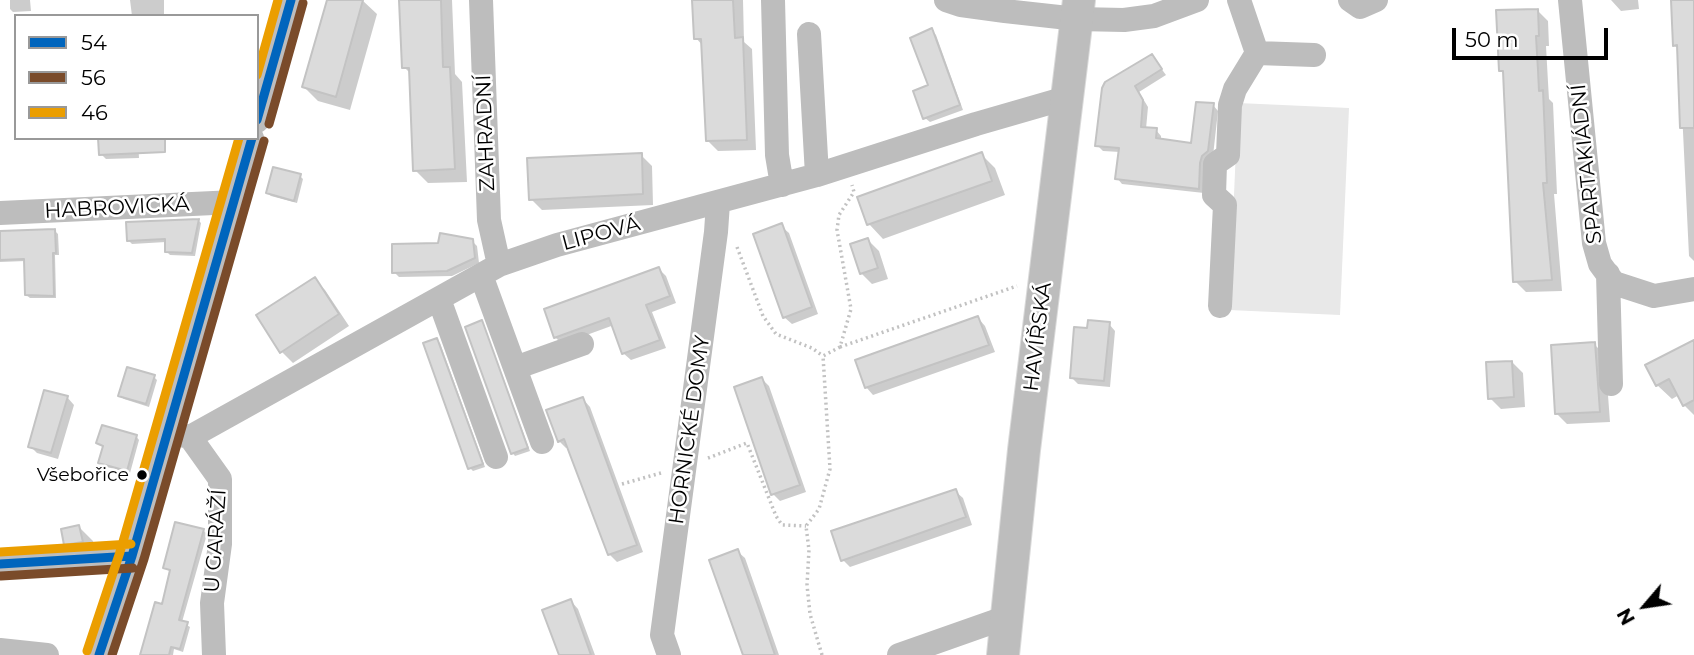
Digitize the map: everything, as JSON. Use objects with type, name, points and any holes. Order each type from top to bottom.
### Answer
[{"type":"main road","name":"HAVÍŘSKÁ","points":[[1003,655],[1078,9]]},
{"type":"street","points":[[259,114],[291,0]]},
{"type":"street","name":"ZAHRADNÍ","points":[[481,0],[490,270],[515,368],[542,442]]},
{"type":"street","points":[[773,0],[778,155],[782,186]]},
{"type":"street","points":[[946,0],[961,5],[1078,9],[1124,19],[1154,16],[1198,0]]},
{"type":"street","points":[[1239,0],[1257,53]]},
{"type":"street","points":[[1350,0],[1360,7],[1376,0]]},
{"type":"street","name":"SPARTAKIÁDNÍ","points":[[1570,0],[1594,243],[1600,264],[1614,283],[1654,296],[1694,289]]},
{"type":"street","points":[[809,34],[817,175]]},
{"type":"street","points":[[1257,53],[1314,55]]},
{"type":"street","points":[[1220,306],[1225,205],[1214,195],[1215,164],[1228,155],[1232,97],[1257,53]]},
{"type":"street","name":"LIPOVÁ","points":[[178,434],[490,270],[556,245],[782,186],[976,124],[1066,99]]},
{"type":"street","points":[[99,655],[132,556],[178,434],[251,140]]},
{"type":"street","name":"HABROVICKÁ","points":[[0,213],[235,202]]},
{"type":"street","name":"HORNICKÉ DOMY","points":[[669,655],[662,635],[718,203]]},
{"type":"street","points":[[1608,274],[1611,384]]},
{"type":"street","points":[[439,299],[496,457]]},
{"type":"street","points":[[515,368],[582,344]]},
{"type":"street","name":"U GARÁŽÍ","points":[[178,434],[220,479],[220,544],[212,603],[214,655]]},
{"type":"street","points":[[0,564],[132,556]]},
{"type":"street","points":[[899,655],[1007,617]]},
{"type":"street","points":[[0,650],[47,655]]},
{"type":"path","points":[[841,347],[850,309],[837,230],[839,215],[853,192],[847,167]]},
{"type":"path","points":[[716,232],[735,242],[763,316],[776,334],[812,348],[823,356]]},
{"type":"path","points":[[823,356],[841,347],[1045,276]]},
{"type":"path","points":[[822,655],[810,614],[806,526],[819,509],[830,470],[823,356]]},
{"type":"path","points":[[622,484],[685,466],[747,443],[782,525],[806,526]]},
{"type":"shaded area","points":[[1238,103],[1349,108],[1340,315],[1229,310]]},
{"type":"building","points":[[327,0],[363,0],[336,97],[302,87]]},
{"type":"building","points":[[399,0],[441,0],[443,67],[450,67],[455,169],[413,171],[409,68],[402,68]]},
{"type":"building","points":[[692,0],[733,0],[735,38],[743,37],[747,140],[706,141],[701,39],[694,39]]},
{"type":"building","points":[[1671,0],[1694,0],[1694,128],[1680,128],[1677,45],[1673,46]]},
{"type":"building","points":[[1538,9],[1539,36],[1536,36],[1539,91],[1543,90],[1547,183],[1543,183],[1552,280],[1513,282],[1503,71],[1499,71],[1496,10]]},
{"type":"building","points":[[932,28],[960,105],[923,119],[913,91],[928,85],[910,38]]},
{"type":"building","points":[[1152,54],[1162,69],[1135,86],[1143,100],[1141,127],[1157,128],[1156,138],[1191,143],[1196,102],[1214,103],[1208,151],[1202,156],[1200,163],[1199,189],[1115,179],[1119,148],[1095,146],[1105,82]]},
{"type":"building","points":[[98,140],[165,140],[165,152],[99,155]]},
{"type":"building","points":[[982,152],[992,181],[867,225],[857,197]]},
{"type":"building","points":[[642,153],[643,194],[529,200],[527,158]]},
{"type":"building","points":[[273,167],[301,174],[294,201],[266,193]]},
{"type":"building","points":[[199,219],[192,253],[165,252],[165,239],[127,241],[126,222]]},
{"type":"building","points":[[782,223],[812,307],[783,318],[753,234]]},
{"type":"building","points":[[55,229],[54,296],[25,295],[24,259],[0,260],[0,231]]},
{"type":"building","points":[[440,233],[473,239],[475,258],[447,271],[392,273],[392,244],[438,243]]},
{"type":"building","points":[[868,238],[878,268],[860,274],[850,244]]},
{"type":"building","points":[[659,267],[670,296],[646,305],[660,340],[622,354],[609,318],[554,338],[544,309]]},
{"type":"building","points":[[315,277],[339,314],[280,353],[256,315]]},
{"type":"building","points":[[978,316],[989,345],[865,388],[855,360]]},
{"type":"building","points":[[482,320],[528,448],[511,454],[465,327]]},
{"type":"building","points":[[1088,320],[1110,322],[1104,381],[1070,378],[1074,327],[1087,328]]},
{"type":"building","points":[[437,338],[483,464],[468,469],[423,343]]},
{"type":"building","points":[[1694,340],[1694,400],[1683,406],[1669,379],[1656,386],[1645,365]]},
{"type":"building","points":[[1595,342],[1600,412],[1555,414],[1551,345]]},
{"type":"building","points":[[1512,361],[1514,397],[1488,399],[1486,362]]},
{"type":"building","points":[[127,367],[155,375],[146,404],[118,396]]},
{"type":"building","points":[[762,377],[800,485],[771,495],[734,387]]},
{"type":"building","points":[[44,390],[68,396],[51,453],[28,447]]},
{"type":"building","points":[[583,397],[637,545],[608,555],[564,439],[558,442],[546,410]]},
{"type":"building","points":[[102,425],[137,435],[127,471],[98,463],[103,446],[96,443]]},
{"type":"building","points":[[956,489],[966,517],[841,561],[831,531]]},
{"type":"building","points":[[175,522],[204,529],[179,620],[188,622],[180,649],[171,647],[169,655],[140,655],[155,602],[162,604],[170,570],[163,568]]},
{"type":"building","points":[[79,525],[83,542],[64,545],[61,529]]},
{"type":"building","points":[[738,549],[775,655],[743,655],[709,560]]},
{"type":"building","points":[[571,599],[591,655],[559,655],[542,610]]},
{"type":"transit line","name":"46","points":[[259,68],[278,0]]},
{"type":"transit line","name":"54","points":[[259,113],[291,0]]},
{"type":"transit line","name":"56","points":[[269,124],[303,3]]},
{"type":"transit line","name":"46","points":[[87,651],[120,552],[238,140]]},
{"type":"transit line","name":"54","points":[[99,655],[132,556],[251,140]]},
{"type":"transit line","name":"56","points":[[112,655],[144,559],[264,141]]},
{"type":"transit line","name":"46","points":[[0,552],[131,544]]},
{"type":"transit line","name":"54","points":[[0,564],[132,556]]},
{"type":"transit line","name":"56","points":[[1,576],[133,568]]},
{"type":"place","name":"Všebořice","points":[[142,475]]}]
